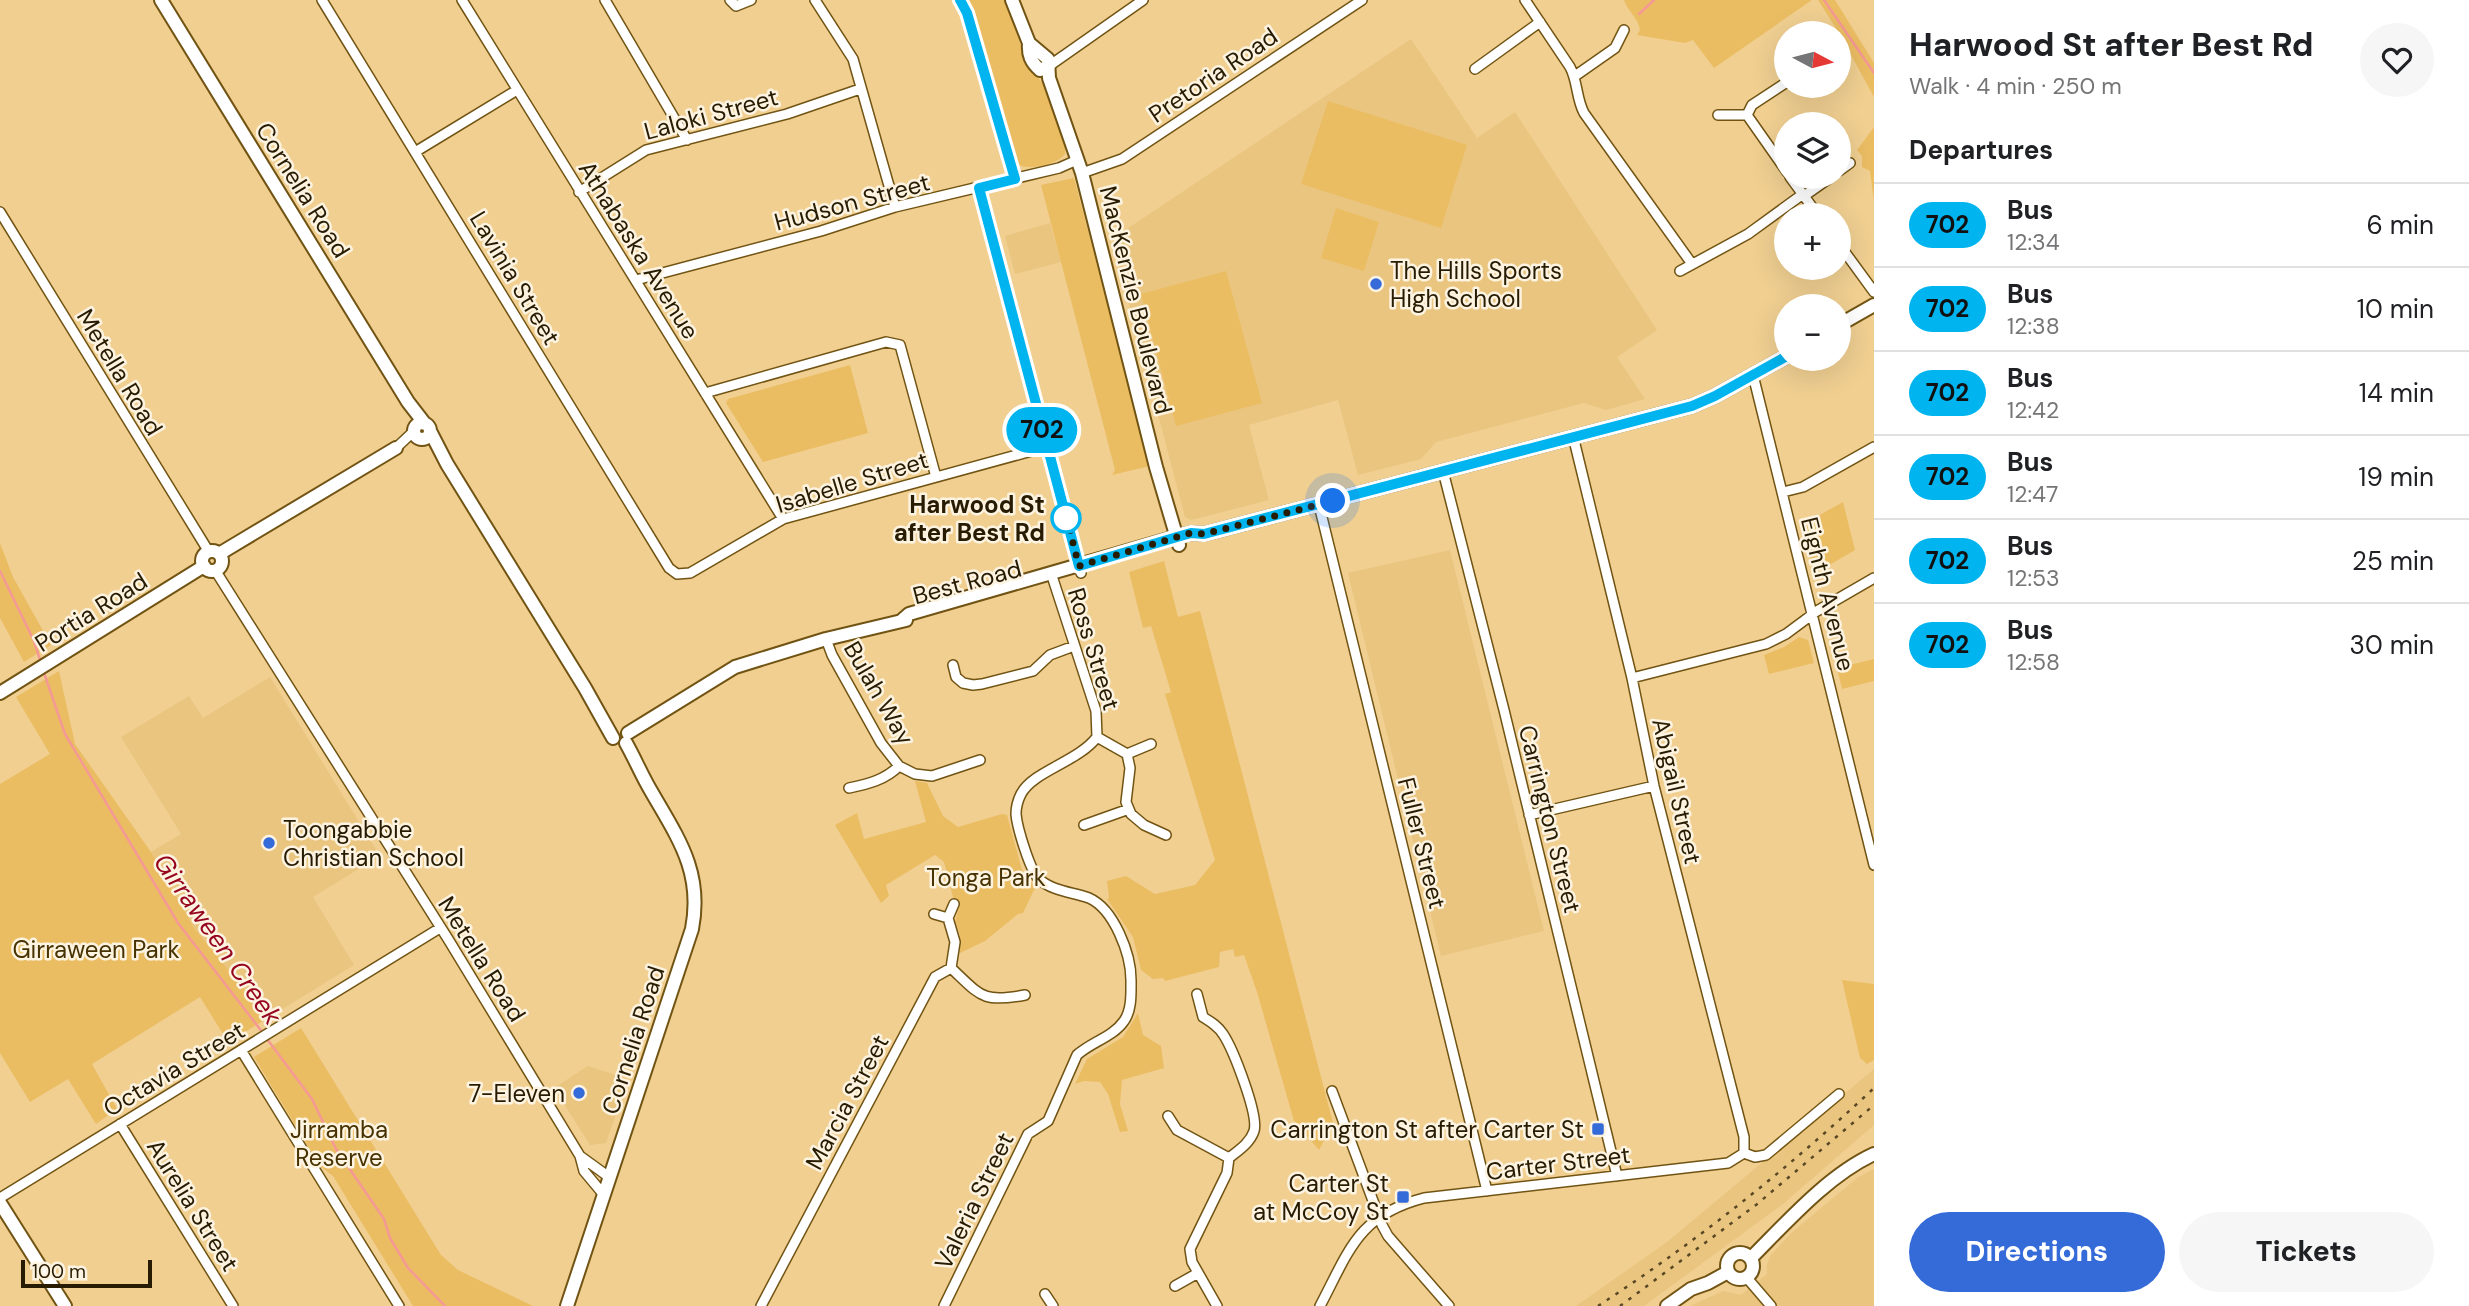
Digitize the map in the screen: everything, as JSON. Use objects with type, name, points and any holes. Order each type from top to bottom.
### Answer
[{"type":"main road","name":"Cornelia Road","points":[[161,0],[408,402],[421,432],[447,464],[585,688],[620,737],[689,861],[696,904],[692,929],[566,1306]]},
{"type":"main road","points":[[1012,0],[1034,64],[1040,70],[1049,66]]},
{"type":"main road","name":"MacKenzie Boulevard","points":[[1049,66],[1049,78],[1079,167],[1156,467],[1178,541]]},
{"type":"main road","points":[[1851,318],[1874,305]]},
{"type":"main road","name":"Best Road","points":[[620,737],[735,667],[826,639],[901,621],[909,614],[1178,541],[1191,533],[1204,534],[1319,505],[1692,406],[1774,363]]},
{"type":"main road","points":[[210,568],[221,563],[214,553],[396,448]]},
{"type":"main road","name":"Portia Road","points":[[0,693],[210,568]]},
{"type":"main road","points":[[1751,1258],[1830,1184],[1852,1166],[1874,1154]]},
{"type":"main road","points":[[0,1201],[65,1306]]},
{"type":"main road","points":[[1741,1253],[1751,1258],[1754,1267],[1747,1278],[1734,1278],[1728,1272],[1728,1263],[1732,1256],[1741,1253]]},
{"type":"main road","points":[[1667,1306],[1691,1289],[1728,1272]]},
{"type":"street","name":"Lavinia Street","points":[[322,0],[669,568],[677,574]]},
{"type":"street","name":"Athabaska Avenue","points":[[462,0],[783,519]]},
{"type":"street","points":[[606,0],[687,140]]},
{"type":"street","points":[[730,0],[736,6],[751,0]]},
{"type":"street","points":[[815,0],[853,59],[895,207]]},
{"type":"street","points":[[960,0],[967,13],[1015,179]]},
{"type":"street","points":[[1049,66],[1143,0]]},
{"type":"street","name":"Pretoria Road","points":[[1079,167],[1122,159],[1362,0]]},
{"type":"street","points":[[1525,0],[1575,76],[1582,110],[1692,264]]},
{"type":"street","points":[[1475,69],[1540,22]]},
{"type":"street","points":[[1575,76],[1615,48],[1624,30]]},
{"type":"street","name":"Laloki Street","points":[[579,192],[638,154],[655,147],[787,114],[860,89]]},
{"type":"street","points":[[415,152],[517,90]]},
{"type":"street","points":[[1747,115],[1752,105],[1774,91]]},
{"type":"street","points":[[1718,115],[1747,115]]},
{"type":"street","points":[[1747,115],[1774,153]]},
{"type":"street","name":"Hudson Street","points":[[636,279],[821,231],[895,207],[1059,168],[1079,167]]},
{"type":"street","points":[[979,188],[1080,569]]},
{"type":"street","points":[[1799,189],[1809,203]]},
{"type":"street","points":[[1681,271],[1748,234],[1812,189]]},
{"type":"street","name":"Metella Road","points":[[0,212],[214,553]]},
{"type":"street","points":[[1851,260],[1874,292]]},
{"type":"street","points":[[705,393],[886,342],[900,345],[936,477]]},
{"type":"street","name":"Eighth Avenue","points":[[1753,374],[1874,865]]},
{"type":"street","points":[[396,448],[421,432]]},
{"type":"street","name":"Abigail Street","points":[[1573,436],[1632,677],[1654,786],[1744,1137],[1744,1153]]},
{"type":"street","name":"Isabelle Street","points":[[677,574],[690,573],[783,519],[1046,447]]},
{"type":"street","points":[[1783,492],[1803,487],[1874,447]]},
{"type":"street","name":"Carrington Street","points":[[1443,471],[1617,1175]]},
{"type":"street","name":"Fuller Street","points":[[1319,505],[1487,1191]]},
{"type":"street","name":"Metella Road","points":[[210,568],[440,928],[580,1156],[584,1171],[604,1195]]},
{"type":"street","name":"Ross Street","points":[[1052,577],[1097,711],[1097,737]]},
{"type":"street","points":[[1632,677],[1766,644],[1874,578]]},
{"type":"street","name":"Bulah Way","points":[[826,639],[832,655],[881,743],[899,766],[915,774],[932,776],[980,760]]},
{"type":"street","points":[[953,665],[956,677],[963,683],[982,684],[1033,671],[1050,655],[1074,646]]},
{"type":"street","points":[[1097,737],[1126,754],[1130,768],[1126,803],[1131,814],[1144,825],[1166,835]]},
{"type":"street","name":"Valeria Street","points":[[944,1306],[1028,1133],[1048,1121],[1077,1055],[1113,1032],[1126,1019],[1131,999],[1130,963],[1123,938],[1096,902],[1052,887],[1035,875],[1016,814],[1022,791],[1089,747],[1097,737]]},
{"type":"street","points":[[1126,754],[1151,744]]},
{"type":"street","name":"Bulah Way","points":[[849,788],[870,784],[890,775],[899,766]]},
{"type":"street","points":[[1529,815],[1654,786]]},
{"type":"street","points":[[1084,825],[1129,808]]},
{"type":"street","points":[[954,904],[948,918],[955,942],[951,968],[974,990],[987,998],[1025,995]]},
{"type":"street","points":[[934,914],[948,918]]},
{"type":"street","name":"Octavia Street","points":[[0,1201],[120,1124],[440,928]]},
{"type":"street","name":"Marcia Street","points":[[761,1306],[934,977],[951,968]]},
{"type":"street","points":[[1197,994],[1203,1017],[1216,1025],[1234,1055],[1252,1107],[1255,1128],[1250,1141],[1229,1158],[1227,1173],[1191,1243],[1192,1262],[1217,1306]]},
{"type":"street","points":[[241,1050],[400,1306]]},
{"type":"street","points":[[1332,1090],[1378,1217],[1388,1236],[1449,1306]]},
{"type":"street","name":"Carter Street","points":[[1378,1217],[1400,1205],[1424,1198],[1728,1163],[1744,1153],[1755,1157],[1766,1156],[1839,1094]]},
{"type":"street","points":[[1168,1116],[1177,1130],[1229,1158]]},
{"type":"street","name":"Aurelia Street","points":[[120,1124],[233,1306]]},
{"type":"street","name":"Metella Road","points":[[580,1156],[609,1177]]},
{"type":"street","points":[[1320,1306],[1353,1243],[1378,1217]]},
{"type":"street","points":[[1175,1286],[1198,1273]]},
{"type":"street","points":[[1747,1278],[1771,1306]]},
{"type":"street","points":[[1045,1294],[1053,1306]]},
{"type":"shaded area","name":"The Hills Sports High School","points":[[1411,39],[1477,138],[1515,112],[1657,330],[1617,357],[1645,399],[1606,410],[1584,403],[1436,442],[1421,459],[1358,475],[1338,400],[1249,425],[1269,500],[1191,520],[1185,517],[1112,239]]},
{"type":"shaded area","points":[[1050,223],[1061,262],[1015,274],[1005,236]]},
{"type":"shaded area","points":[[1450,550],[1544,931],[1441,956],[1348,573]]},
{"type":"shaded area","name":"Toongabbie Christian School","points":[[270,677],[380,856],[313,897],[354,965],[268,1018],[194,928],[151,852],[181,834],[121,737],[189,696],[203,718]]},
{"type":"shaded area","name":"7-Eleven","points":[[588,1066],[628,1079],[606,1143],[590,1145],[554,1088]]},
{"type":"shaded area","points":[[1874,1069],[1874,1125],[1783,1204],[1644,1306],[1576,1306],[1667,1242]]},
{"type":"shaded area","points":[[1874,1169],[1874,1306],[1690,1306],[1723,1291],[1741,1295],[1767,1274],[1770,1256],[1791,1233],[1857,1178]]},
{"type":"green space","points":[[965,0],[1005,0],[1027,63],[1043,84],[1065,147],[1065,154],[1056,161],[1034,167],[1016,163]]},
{"type":"green space","points":[[1624,0],[1812,0],[1782,21],[1774,21],[1774,26],[1714,68],[1693,40],[1685,43],[1637,35],[1639,25]]},
{"type":"green space","points":[[1818,0],[1835,0],[1848,21],[1831,21]]},
{"type":"green space","points":[[1852,27],[1874,63],[1874,97],[1852,57]]},
{"type":"green space","points":[[1328,101],[1467,145],[1441,228],[1301,184]]},
{"type":"green space","points":[[1874,127],[1874,202],[1870,171],[1862,167],[1862,156],[1857,150]]},
{"type":"green space","points":[[1074,178],[1150,466],[1112,475],[1115,470],[1041,185]]},
{"type":"green space","points":[[1336,208],[1379,222],[1364,271],[1321,258]]},
{"type":"green space","points":[[1226,271],[1262,403],[1176,426],[1141,294]]},
{"type":"green space","points":[[850,365],[868,433],[763,462],[726,403],[728,399]]},
{"type":"green space","points":[[1843,502],[1855,550],[1814,574],[1802,525]]},
{"type":"green space","points":[[0,543],[13,577],[51,645],[24,662],[0,618]]},
{"type":"green space","points":[[1164,561],[1178,617],[1200,611],[1333,1123],[1319,1150],[1294,1121],[1244,955],[1235,957],[1233,949],[1220,952],[1219,967],[1165,981],[1163,978],[1153,979],[1141,970],[1133,937],[1107,899],[1107,881],[1126,876],[1155,894],[1195,885],[1215,860],[1165,694],[1171,692],[1151,626],[1143,628],[1129,572]]},
{"type":"green space","points":[[1799,637],[1808,640],[1814,663],[1769,674],[1764,655]]},
{"type":"green space","points":[[1874,659],[1874,681],[1842,689],[1837,668]]},
{"type":"green space","name":"Girraween Park","points":[[59,671],[75,744],[151,852],[194,928],[268,1018],[228,1042],[200,997],[92,1064],[117,1109],[96,1124],[68,1079],[30,1102],[0,1053],[0,784],[50,754],[16,697]]},
{"type":"green space","name":"Tonga Park","points":[[915,781],[927,783],[943,816],[958,827],[1002,814],[1007,815],[1022,870],[1035,888],[1023,913],[1018,914],[985,941],[960,953],[960,935],[955,921],[960,905],[954,901],[944,862],[935,855],[886,885],[889,896],[881,903],[835,825],[857,813],[864,839],[926,822]]},
{"type":"green space","points":[[1842,980],[1874,984],[1874,1060],[1867,1064],[1860,1058]]},
{"type":"green space","points":[[1138,1013],[1143,1035],[1161,1046],[1164,1068],[1122,1080],[1120,1104],[1128,1131],[1120,1132],[1108,1094],[1100,1082],[1084,1081],[1075,1084],[1087,1059],[1123,1037]]},
{"type":"green space","name":"Jirramba Reserve","points":[[301,1028],[441,1255],[458,1270],[533,1306],[413,1306],[333,1176],[320,1166],[254,1057]]},
{"type":"waterway","points":[[1639,14],[1654,0]]},
{"type":"waterway","points":[[1824,0],[1874,73]]},
{"type":"waterway","name":"Girraween Creek","points":[[0,571],[34,641],[41,663]]},
{"type":"waterway","name":"Girraween Creek","points":[[43,670],[65,734],[178,923],[263,1033]]},
{"type":"waterway","name":"Girraween Creek","points":[[267,1039],[312,1099],[336,1149],[384,1219],[390,1238],[408,1268],[445,1306]]},
{"type":"railway","points":[[1598,1306],[1741,1203],[1809,1147],[1874,1088]]},
{"type":"railway","points":[[1620,1306],[1756,1205],[1874,1105]]},
{"type":"bus line","name":"702","points":[[960,0],[967,13],[1015,179],[979,188],[1079,566],[1191,533],[1204,534],[1692,406],[1774,363]]},
{"type":"place","name":"The Hills Sports High School","points":[[1376,284]]},
{"type":"place","name":"Harwood St after Best Rd","points":[[1066,518]]},
{"type":"place","name":"Toongabbie Christian School","points":[[269,843]]},
{"type":"place","name":"7-Eleven","points":[[579,1093]]},
{"type":"place","name":"Carrington St after Carter St","points":[[1598,1129]]},
{"type":"place","name":"Carter St at McCoy St","points":[[1403,1197]]},
{"type":"route","points":[[1066,518],[1065,512],[1079,566],[1191,533],[1204,534],[1333,501]]}]
